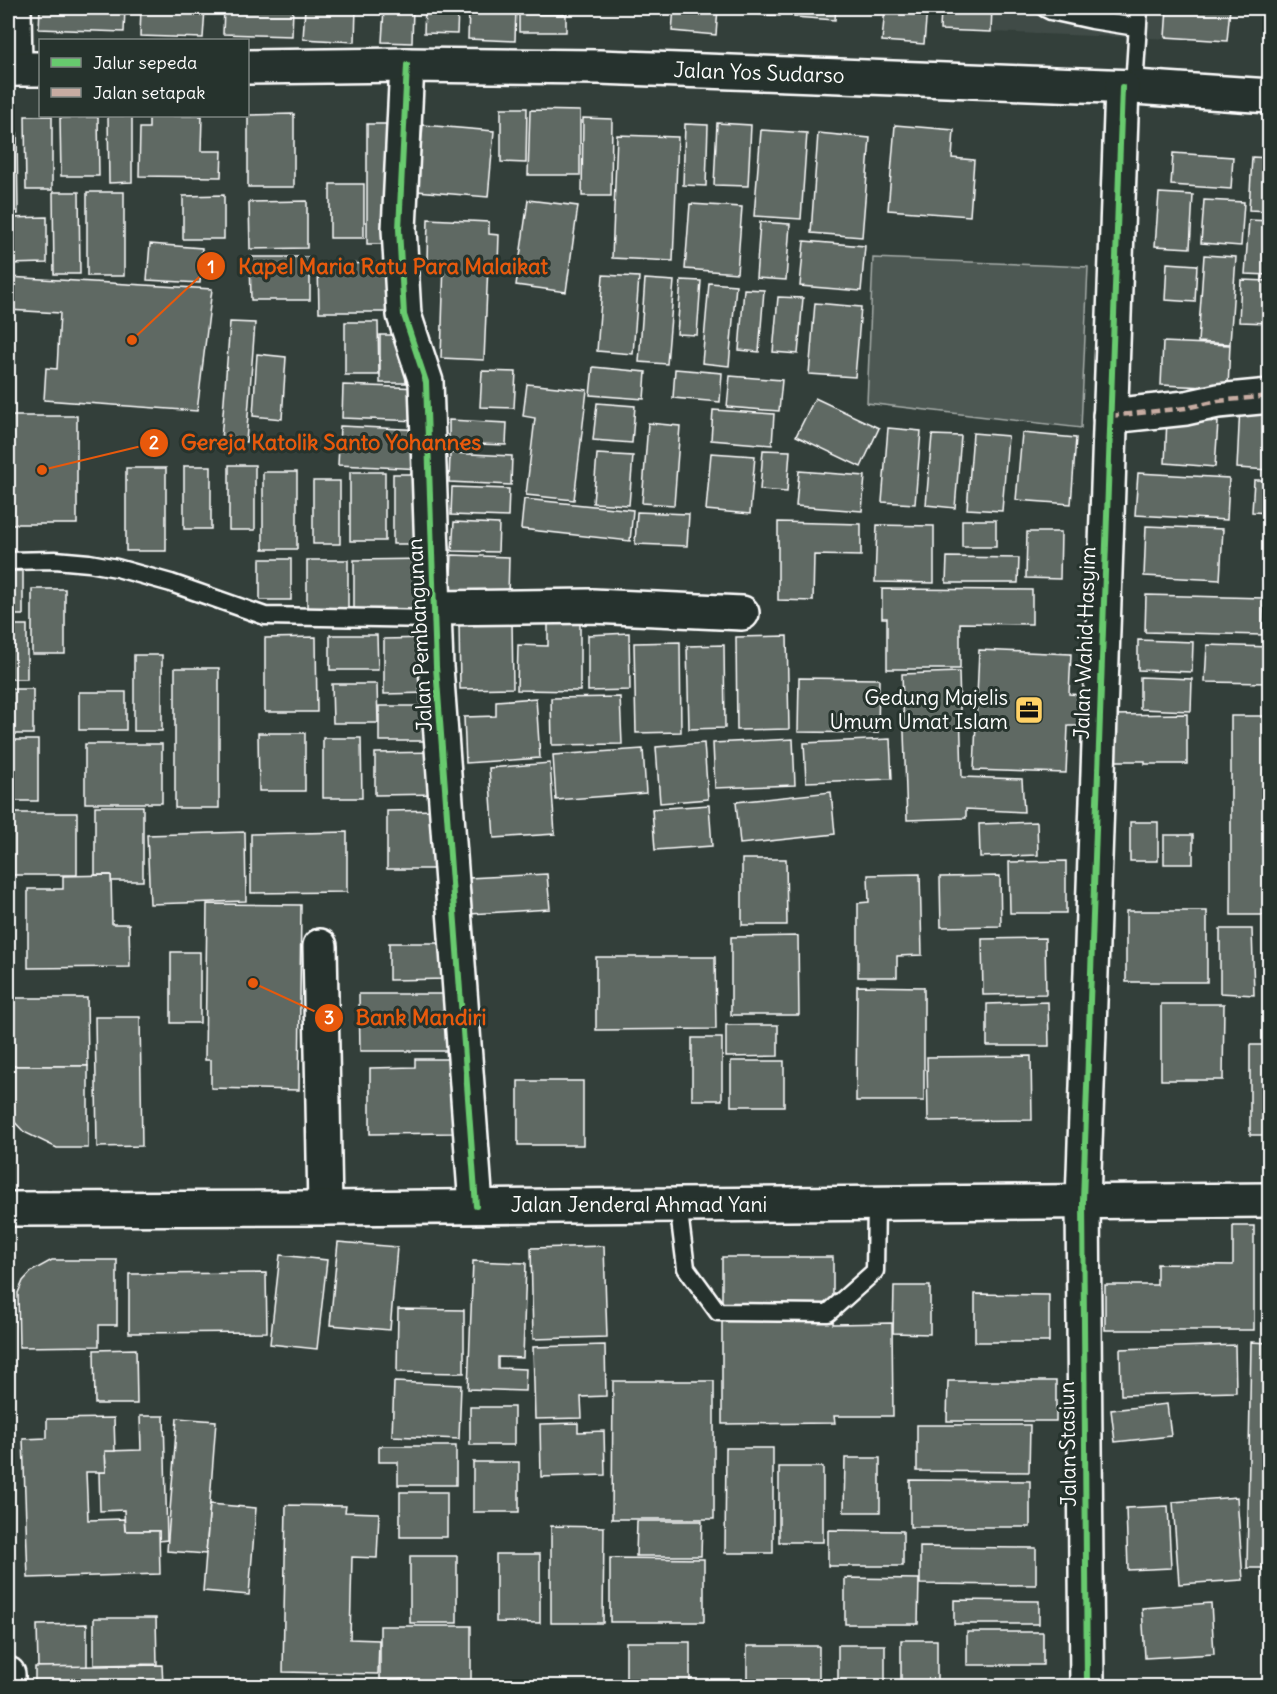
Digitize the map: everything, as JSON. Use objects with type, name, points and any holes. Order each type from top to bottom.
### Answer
[{"type":"main road","points":[[14,8],[21,69]]},
{"type":"main road","name":"Jalan Yos Sudarso","points":[[249,67],[407,65],[599,67],[1128,87],[1269,96]]},
{"type":"main road","name":"Jalan Pembangunan","points":[[407,65],[399,229],[404,315],[426,382],[436,667],[476,1206]]},
{"type":"main road","name":"Jalan Wahid Hasyim","points":[[1083,1201],[1110,416],[1128,87]]},
{"type":"main road","points":[[1110,416],[1269,396]]},
{"type":"main road","points":[[434,613],[591,606],[742,613]]},
{"type":"main road","points":[[320,946],[325,1208]]},
{"type":"main road","name":"Jalan Jenderal Ahmad Yani","points":[[8,1209],[1269,1200]]},
{"type":"main road","name":"Jalan Stasiun","points":[[1083,1201],[1087,1686]]},
{"type":"main road","points":[[8,1674],[8,1686]]},
{"type":"lane","points":[[1045,8],[1092,21],[1136,27]]},
{"type":"lane","points":[[1128,87],[1139,8]]},
{"type":"lane","points":[[8,561],[88,562],[117,568],[171,583],[265,616],[434,613]]},
{"type":"lane","points":[[678,1204],[686,1268],[718,1312],[828,1313],[875,1271],[876,1203]]},
{"type":"shaded area","points":[[941,8],[1230,8],[1227,41],[940,30]]},
{"type":"shaded area","points":[[873,258],[1088,267],[1081,428],[867,403]]},
{"type":"building","points":[[40,8],[125,8],[124,32],[39,29]]},
{"type":"building","points":[[141,8],[205,8],[203,38],[140,36]]},
{"type":"building","points":[[224,8],[293,8],[292,36],[223,34]]},
{"type":"building","points":[[305,8],[356,8],[355,42],[303,39]]},
{"type":"building","points":[[384,8],[413,8],[412,43],[382,42]]},
{"type":"building","points":[[425,8],[458,8],[457,34],[424,33]]},
{"type":"building","points":[[469,8],[516,8],[515,41],[468,39]]},
{"type":"building","points":[[520,8],[561,8],[561,11],[520,10]]},
{"type":"building","points":[[674,8],[718,8],[716,35],[672,31]]},
{"type":"building","points":[[728,8],[781,8],[780,16],[728,12]]},
{"type":"building","points":[[795,8],[836,8],[835,20],[794,17]]},
{"type":"building","points":[[847,8],[874,8],[874,13],[847,11]]},
{"type":"building","points":[[885,8],[927,8],[924,44],[882,41]]},
{"type":"building","points":[[941,8],[992,8],[991,32],[940,30]]},
{"type":"building","points":[[1167,8],[1230,8],[1227,41],[1165,37]]},
{"type":"building","points":[[519,14],[566,14],[566,32],[519,32]]},
{"type":"building","points":[[501,108],[527,108],[526,163],[501,162]]},
{"type":"building","points":[[530,110],[580,111],[580,175],[528,175]]},
{"type":"building","points":[[294,114],[294,187],[248,187],[249,115]]},
{"type":"building","points":[[25,116],[52,117],[52,190],[26,190]]},
{"type":"building","points":[[98,117],[99,176],[61,176],[60,118]]},
{"type":"building","points":[[108,117],[132,117],[132,182],[109,183]]},
{"type":"building","points":[[149,117],[202,117],[201,151],[222,151],[221,177],[139,176],[140,128],[149,128]]},
{"type":"building","points":[[583,118],[612,119],[611,196],[582,196]]},
{"type":"building","points":[[717,123],[751,125],[748,186],[714,185]]},
{"type":"building","points":[[367,124],[394,124],[394,244],[367,244]]},
{"type":"building","points":[[685,124],[708,125],[706,186],[683,185]]},
{"type":"building","points":[[423,125],[494,131],[488,197],[417,191]]},
{"type":"building","points":[[895,125],[954,130],[952,158],[974,160],[970,216],[888,210]]},
{"type":"building","points":[[761,130],[807,133],[801,219],[754,216]]},
{"type":"building","points":[[8,133],[17,133],[18,214],[8,214]]},
{"type":"building","points":[[818,133],[870,138],[862,237],[811,233]]},
{"type":"building","points":[[617,135],[678,137],[673,261],[612,258]]},
{"type":"building","points":[[1173,153],[1233,157],[1231,189],[1171,185]]},
{"type":"building","points":[[1252,157],[1270,158],[1270,211],[1249,210]]},
{"type":"building","points":[[330,184],[364,184],[364,238],[330,238]]},
{"type":"building","points":[[53,192],[79,192],[80,274],[54,274]]},
{"type":"building","points":[[87,192],[124,192],[124,276],[87,276]]},
{"type":"building","points":[[1159,193],[1193,195],[1190,248],[1155,246]]},
{"type":"building","points":[[224,195],[224,239],[183,239],[183,196]]},
{"type":"building","points":[[528,200],[578,206],[566,292],[516,285]]},
{"type":"building","points":[[1204,200],[1244,202],[1241,246],[1201,243]]},
{"type":"building","points":[[307,201],[307,248],[250,249],[249,202]]},
{"type":"building","points":[[690,204],[742,207],[737,273],[685,269]]},
{"type":"building","points":[[47,217],[47,263],[8,264],[8,218]]},
{"type":"building","points":[[428,219],[489,222],[489,234],[499,235],[498,265],[488,265],[484,360],[441,358],[444,261],[427,261]]},
{"type":"building","points":[[1249,220],[1270,221],[1270,275],[1245,274]]},
{"type":"building","points":[[760,222],[790,224],[786,280],[756,278]]},
{"type":"building","points":[[804,241],[865,246],[861,291],[800,286]]},
{"type":"building","points":[[150,244],[202,248],[200,283],[147,280]]},
{"type":"building","points":[[1204,255],[1236,257],[1230,344],[1198,342]]},
{"type":"building","points":[[250,257],[310,257],[310,300],[251,300]]},
{"type":"building","points":[[399,263],[399,312],[319,312],[318,264]]},
{"type":"building","points":[[1167,263],[1197,265],[1195,302],[1165,300]]},
{"type":"building","points":[[603,275],[639,277],[633,354],[597,351]]},
{"type":"building","points":[[8,277],[212,289],[197,411],[44,400],[46,368],[57,369],[60,313],[8,310]]},
{"type":"building","points":[[645,279],[674,281],[667,364],[639,362]]},
{"type":"building","points":[[681,280],[701,281],[697,335],[677,334]]},
{"type":"building","points":[[1241,280],[1270,281],[1270,323],[1239,322]]},
{"type":"building","points":[[709,283],[736,285],[729,366],[702,363]]},
{"type":"building","points":[[744,289],[764,290],[759,352],[739,350]]},
{"type":"building","points":[[778,297],[803,298],[798,354],[773,352]]},
{"type":"building","points":[[815,303],[861,307],[855,377],[809,374]]},
{"type":"building","points":[[230,322],[255,323],[246,442],[221,440]]},
{"type":"building","points":[[345,322],[378,322],[379,375],[345,375]]},
{"type":"building","points":[[1267,330],[1270,330],[1270,378],[1265,378]]},
{"type":"building","points":[[380,335],[405,335],[406,383],[380,383]]},
{"type":"building","points":[[1163,342],[1230,345],[1228,388],[1161,385]]},
{"type":"building","points":[[257,354],[286,357],[282,419],[253,416]]},
{"type":"building","points":[[593,367],[646,372],[644,399],[590,395]]},
{"type":"building","points":[[675,369],[722,373],[720,402],[673,398]]},
{"type":"building","points":[[482,371],[516,372],[514,408],[480,407]]},
{"type":"building","points":[[730,376],[782,380],[779,411],[727,407]]},
{"type":"building","points":[[527,384],[587,390],[574,500],[526,495],[535,418],[523,416]]},
{"type":"building","points":[[343,385],[421,388],[419,421],[342,418]]},
{"type":"building","points":[[815,398],[879,428],[861,467],[796,436]]},
{"type":"building","points":[[597,403],[635,406],[632,443],[593,440]]},
{"type":"building","points":[[1240,406],[1270,408],[1270,470],[1237,468]]},
{"type":"building","points":[[713,410],[774,414],[772,445],[711,440]]},
{"type":"building","points":[[8,416],[77,416],[77,524],[8,524]]},
{"type":"building","points":[[1167,419],[1218,422],[1215,467],[1165,463]]},
{"type":"building","points":[[449,420],[507,423],[506,445],[449,443]]},
{"type":"building","points":[[648,423],[680,426],[674,505],[642,503]]},
{"type":"building","points":[[340,426],[425,430],[423,469],[338,465]]},
{"type":"building","points":[[888,428],[921,431],[915,504],[882,502]]},
{"type":"building","points":[[973,433],[1008,436],[1002,511],[967,509]]},
{"type":"building","points":[[1022,433],[1076,438],[1071,504],[1016,500]]},
{"type":"building","points":[[932,435],[961,436],[955,508],[926,505]]},
{"type":"building","points":[[763,450],[790,451],[787,492],[760,490]]},
{"type":"building","points":[[450,453],[512,456],[511,485],[449,482]]},
{"type":"building","points":[[711,453],[755,456],[750,514],[706,510]]},
{"type":"building","points":[[597,454],[633,456],[629,505],[593,503]]},
{"type":"building","points":[[229,465],[255,465],[255,530],[229,530]]},
{"type":"building","points":[[184,466],[211,466],[211,529],[184,529]]},
{"type":"building","points":[[126,468],[166,468],[166,551],[126,551]]},
{"type":"building","points":[[799,471],[865,476],[862,511],[796,506]]},
{"type":"building","points":[[263,472],[297,472],[297,549],[263,549]]},
{"type":"building","points":[[350,472],[385,472],[385,541],[350,541]]},
{"type":"building","points":[[1138,473],[1229,478],[1227,520],[1135,515]]},
{"type":"building","points":[[393,474],[422,474],[422,544],[393,544]]},
{"type":"building","points":[[1254,480],[1270,480],[1270,513],[1252,512]]},
{"type":"building","points":[[313,481],[340,481],[340,544],[313,544]]},
{"type":"building","points":[[452,487],[509,489],[508,517],[451,515]]},
{"type":"building","points":[[524,499],[633,510],[630,541],[521,529]]},
{"type":"building","points":[[637,512],[689,514],[687,546],[635,544]]},
{"type":"building","points":[[962,520],[996,520],[996,547],[962,547]]},
{"type":"building","points":[[454,522],[499,524],[498,552],[452,551]]},
{"type":"building","points":[[778,522],[861,524],[861,556],[814,555],[813,601],[778,600]]},
{"type":"building","points":[[877,525],[934,526],[934,583],[875,582]]},
{"type":"building","points":[[1146,526],[1223,529],[1220,580],[1144,576]]},
{"type":"building","points":[[1027,532],[1061,532],[1060,579],[1026,578]]},
{"type":"building","points":[[452,555],[509,557],[508,598],[450,595]]},
{"type":"building","points":[[947,557],[1019,558],[1018,583],[946,583]]},
{"type":"building","points":[[260,559],[291,559],[291,600],[260,600]]},
{"type":"building","points":[[428,559],[428,613],[354,614],[354,560]]},
{"type":"building","points":[[307,560],[348,560],[348,611],[307,611]]},
{"type":"building","points":[[8,571],[23,571],[23,615],[8,615]]},
{"type":"building","points":[[32,589],[65,589],[65,654],[32,654]]},
{"type":"building","points":[[882,589],[1032,590],[1032,624],[960,623],[960,669],[887,669],[887,618],[882,618]]},
{"type":"building","points":[[1146,595],[1264,598],[1262,635],[1145,632]]},
{"type":"building","points":[[512,620],[513,688],[460,689],[459,621]]},
{"type":"building","points":[[548,623],[580,624],[580,691],[517,690],[518,645],[548,646]]},
{"type":"building","points":[[8,625],[27,625],[27,679],[8,679]]},
{"type":"building","points":[[629,633],[630,690],[588,691],[588,635]]},
{"type":"building","points":[[330,635],[377,635],[378,670],[330,670]]},
{"type":"building","points":[[787,636],[789,729],[737,730],[736,637]]},
{"type":"building","points":[[316,637],[317,712],[265,712],[265,638]]},
{"type":"building","points":[[429,638],[429,693],[384,694],[384,639]]},
{"type":"building","points":[[1138,640],[1193,642],[1192,672],[1138,670]]},
{"type":"building","points":[[680,642],[681,732],[636,733],[634,643]]},
{"type":"building","points":[[724,645],[725,728],[689,729],[687,646]]},
{"type":"building","points":[[1207,645],[1270,647],[1270,683],[1205,682]]},
{"type":"building","name":"Gedung Majelis Umum Umat Islam","points":[[979,650],[1071,654],[1069,694],[1083,695],[1081,726],[1068,726],[1066,773],[974,770]]},
{"type":"building","points":[[134,655],[162,655],[162,731],[134,731]]},
{"type":"building","points":[[175,668],[219,668],[219,808],[175,808]]},
{"type":"building","points":[[959,672],[962,777],[1022,779],[1024,812],[966,809],[966,818],[907,820],[902,674]]},
{"type":"building","points":[[1140,677],[1192,679],[1191,711],[1140,709]]},
{"type":"building","points":[[799,678],[879,679],[878,733],[798,732]]},
{"type":"building","points":[[332,684],[377,684],[378,723],[333,723]]},
{"type":"building","points":[[8,689],[33,689],[33,734],[8,734]]},
{"type":"building","points":[[79,692],[126,692],[126,730],[79,730]]},
{"type":"building","points":[[620,697],[622,744],[552,745],[551,698]]},
{"type":"building","points":[[536,698],[540,758],[466,763],[464,717],[496,716],[496,701]]},
{"type":"building","points":[[379,706],[436,706],[436,741],[379,741]]},
{"type":"building","points":[[1187,714],[1187,764],[1110,761],[1110,715]]},
{"type":"building","points":[[1231,716],[1266,716],[1266,915],[1231,915]]},
{"type":"building","points":[[258,733],[305,733],[305,791],[259,791]]},
{"type":"building","points":[[323,738],[361,738],[362,798],[323,798]]},
{"type":"building","points":[[793,739],[795,785],[715,788],[713,743]]},
{"type":"building","points":[[890,739],[892,779],[806,782],[804,743]]},
{"type":"building","points":[[8,740],[38,740],[38,801],[8,801]]},
{"type":"building","points":[[704,743],[708,799],[660,803],[656,747]]},
{"type":"building","points":[[85,744],[162,744],[162,803],[85,803]]},
{"type":"building","points":[[643,749],[646,793],[556,800],[553,755]]},
{"type":"building","points":[[442,752],[442,794],[375,795],[375,753]]},
{"type":"building","points":[[550,763],[555,834],[494,838],[489,768]]},
{"type":"building","points":[[831,792],[835,834],[740,844],[736,802]]},
{"type":"building","points":[[709,805],[712,846],[655,850],[652,809]]},
{"type":"building","points":[[95,806],[143,806],[143,881],[111,881],[111,875],[95,875]]},
{"type":"building","points":[[441,810],[441,869],[387,869],[387,811]]},
{"type":"building","points":[[8,813],[77,813],[77,875],[8,875]]},
{"type":"building","points":[[1037,822],[1038,855],[980,857],[979,824]]},
{"type":"building","points":[[1130,822],[1158,822],[1158,861],[1130,861]]},
{"type":"building","points":[[245,832],[246,901],[150,904],[147,835]]},
{"type":"building","points":[[347,832],[347,892],[251,893],[251,834]]},
{"type":"building","points":[[1164,835],[1193,835],[1193,864],[1164,864]]},
{"type":"building","points":[[742,859],[786,859],[787,925],[742,925]]},
{"type":"building","points":[[1066,861],[1066,913],[1010,913],[1009,862]]},
{"type":"building","points":[[547,874],[550,909],[470,914],[468,878]]},
{"type":"building","points":[[920,874],[922,955],[897,956],[897,977],[858,977],[858,903],[869,902],[868,875]]},
{"type":"building","points":[[111,875],[112,924],[129,924],[130,967],[28,968],[28,889],[63,889],[63,876]]},
{"type":"building","points":[[1000,876],[1001,926],[941,927],[940,877]]},
{"type":"building","points":[[207,904],[301,905],[299,1090],[211,1088],[211,1060],[205,1060]]},
{"type":"building","points":[[1126,911],[1207,911],[1207,982],[1126,982]]},
{"type":"building","points":[[1220,929],[1252,929],[1254,995],[1220,993]]},
{"type":"building","points":[[798,936],[799,1015],[731,1015],[731,937]]},
{"type":"building","points":[[1045,938],[1046,994],[983,995],[982,939]]},
{"type":"building","points":[[389,943],[449,943],[449,979],[389,980]]},
{"type":"building","points":[[171,952],[200,952],[200,1023],[171,1023]]},
{"type":"building","points":[[596,957],[715,957],[716,1029],[596,1030]]},
{"type":"building","points":[[857,986],[924,987],[924,1101],[856,1101]]},
{"type":"building","points":[[359,994],[452,994],[453,1051],[360,1051]]},
{"type":"building","points":[[8,998],[87,998],[88,1066],[8,1066]]},
{"type":"building","points":[[1048,1002],[1049,1046],[987,1046],[987,1004]]},
{"type":"building","points":[[1161,1004],[1224,1004],[1223,1080],[1161,1080]]},
{"type":"building","points":[[95,1017],[140,1017],[142,1146],[97,1147]]},
{"type":"building","points":[[726,1025],[778,1025],[778,1056],[726,1057]]},
{"type":"building","points":[[692,1038],[722,1038],[722,1100],[692,1100]]},
{"type":"building","points":[[1250,1045],[1270,1045],[1270,1135],[1250,1135]]},
{"type":"building","points":[[1031,1056],[1032,1120],[928,1121],[927,1057]]},
{"type":"building","points":[[415,1059],[453,1059],[454,1133],[370,1134],[370,1068],[415,1067]]},
{"type":"building","points":[[731,1061],[784,1061],[784,1106],[731,1106]]},
{"type":"building","points":[[8,1066],[88,1066],[88,1148],[57,1148],[24,1132],[10,1117],[8,1110]]},
{"type":"building","points":[[518,1081],[583,1081],[583,1145],[518,1145]]},
{"type":"building","points":[[1233,1226],[1254,1226],[1254,1330],[1105,1330],[1105,1285],[1157,1285],[1157,1264],[1233,1265]]},
{"type":"building","points":[[338,1242],[397,1247],[390,1330],[330,1325]]},
{"type":"building","points":[[604,1246],[607,1337],[533,1339],[531,1248]]},
{"type":"building","points":[[280,1255],[327,1260],[317,1349],[270,1344]]},
{"type":"building","points":[[722,1257],[833,1257],[833,1324],[892,1323],[893,1416],[834,1416],[835,1423],[722,1424]]},
{"type":"building","points":[[52,1260],[117,1260],[117,1325],[99,1325],[99,1346],[19,1347],[18,1293],[23,1281],[32,1271]]},
{"type":"building","points":[[473,1261],[526,1263],[523,1358],[498,1357],[498,1368],[526,1369],[525,1391],[468,1389]]},
{"type":"building","points":[[266,1273],[267,1332],[129,1333],[129,1274]]},
{"type":"building","points":[[894,1286],[930,1286],[930,1334],[893,1333]]},
{"type":"building","points":[[975,1294],[1049,1295],[1049,1342],[975,1342]]},
{"type":"building","points":[[398,1309],[464,1310],[464,1373],[397,1372]]},
{"type":"building","points":[[1251,1342],[1270,1343],[1270,1568],[1247,1568]]},
{"type":"building","points":[[605,1345],[606,1396],[581,1397],[582,1418],[535,1419],[533,1347]]},
{"type":"building","points":[[1235,1345],[1236,1392],[1121,1395],[1120,1349]]},
{"type":"building","points":[[136,1349],[137,1404],[95,1404],[94,1350]]},
{"type":"building","points":[[613,1381],[714,1381],[714,1519],[612,1519]]},
{"type":"building","points":[[948,1381],[1056,1381],[1056,1421],[947,1421]]},
{"type":"building","points":[[394,1382],[461,1385],[459,1439],[392,1436]]},
{"type":"building","points":[[1167,1404],[1171,1436],[1115,1442],[1111,1410]]},
{"type":"building","points":[[470,1407],[514,1407],[514,1445],[470,1445]]},
{"type":"building","points":[[140,1416],[164,1416],[167,1540],[159,1541],[159,1531],[125,1531],[124,1510],[100,1511],[99,1472],[106,1472],[105,1451],[141,1450]]},
{"type":"building","points":[[114,1418],[115,1451],[105,1451],[106,1472],[86,1472],[88,1520],[124,1519],[125,1531],[159,1531],[160,1574],[28,1578],[23,1439],[47,1438],[47,1419]]},
{"type":"building","points":[[177,1418],[216,1421],[206,1554],[167,1551]]},
{"type":"building","points":[[578,1423],[578,1432],[604,1431],[605,1475],[541,1477],[540,1424]]},
{"type":"building","points":[[917,1425],[1030,1425],[1029,1472],[917,1471]]},
{"type":"building","points":[[379,1446],[456,1446],[456,1485],[398,1485],[398,1462],[379,1462]]},
{"type":"building","points":[[726,1448],[773,1448],[773,1553],[725,1553]]},
{"type":"building","points":[[845,1458],[880,1458],[880,1512],[844,1512]]},
{"type":"building","points":[[473,1462],[519,1462],[519,1512],[473,1512]]},
{"type":"building","points":[[779,1467],[823,1467],[823,1542],[779,1542]]},
{"type":"building","points":[[910,1480],[1030,1481],[1030,1527],[910,1527]]},
{"type":"building","points":[[400,1492],[447,1492],[447,1537],[400,1537]]},
{"type":"building","points":[[1237,1497],[1243,1580],[1179,1584],[1173,1502]]},
{"type":"building","points":[[210,1504],[256,1508],[249,1595],[203,1591]]},
{"type":"building","points":[[286,1505],[346,1506],[345,1512],[379,1513],[377,1558],[352,1557],[350,1639],[379,1640],[378,1674],[283,1672]]},
{"type":"building","points":[[1168,1506],[1171,1568],[1128,1570],[1126,1508]]},
{"type":"building","points":[[637,1521],[702,1521],[701,1556],[636,1556]]},
{"type":"building","points":[[551,1526],[604,1527],[603,1623],[551,1623]]},
{"type":"building","points":[[828,1530],[903,1531],[903,1566],[828,1566]]},
{"type":"building","points":[[920,1547],[1036,1548],[1036,1585],[920,1584]]},
{"type":"building","points":[[496,1554],[540,1554],[540,1623],[496,1622]]},
{"type":"building","points":[[410,1556],[457,1556],[457,1623],[410,1623]]},
{"type":"building","points":[[610,1558],[704,1559],[704,1622],[610,1622]]},
{"type":"building","points":[[845,1578],[919,1579],[918,1624],[845,1624]]},
{"type":"building","points":[[954,1600],[1039,1601],[1039,1624],[954,1624]]},
{"type":"building","points":[[1211,1603],[1214,1654],[1145,1658],[1142,1608]]},
{"type":"building","points":[[94,1618],[156,1618],[157,1664],[94,1665]]},
{"type":"building","points":[[87,1624],[87,1667],[38,1667],[37,1625]]},
{"type":"building","points":[[380,1626],[471,1626],[471,1680],[380,1680]]},
{"type":"building","points":[[967,1632],[1043,1632],[1043,1665],[967,1665]]},
{"type":"building","points":[[901,1640],[937,1640],[937,1684],[901,1683]]},
{"type":"building","points":[[626,1642],[690,1642],[690,1686],[626,1686]]},
{"type":"building","points":[[838,1645],[885,1645],[885,1686],[838,1686]]},
{"type":"building","points":[[747,1646],[819,1646],[819,1686],[747,1686]]},
{"type":"building","points":[[162,1665],[163,1686],[35,1686],[35,1667]]},
{"type":"marked path","points":[[1110,416],[1270,396]]},
{"type":"cycle path","points":[[407,65],[399,229],[404,315],[426,382],[436,667],[476,1206]]},
{"type":"cycle path","points":[[1087,1686],[1083,1201],[1122,87]]},
{"type":"place","name":"Kapel Maria Ratu Para Malaikat","points":[[132,340]]},
{"type":"place","name":"Gereja Katolik Santo Yohannes","points":[[42,470]]},
{"type":"place","name":"Gedung Majelis Umum Umat Islam","points":[[1029,710]]},
{"type":"place","name":"Bank Mandiri","points":[[253,983]]}]
